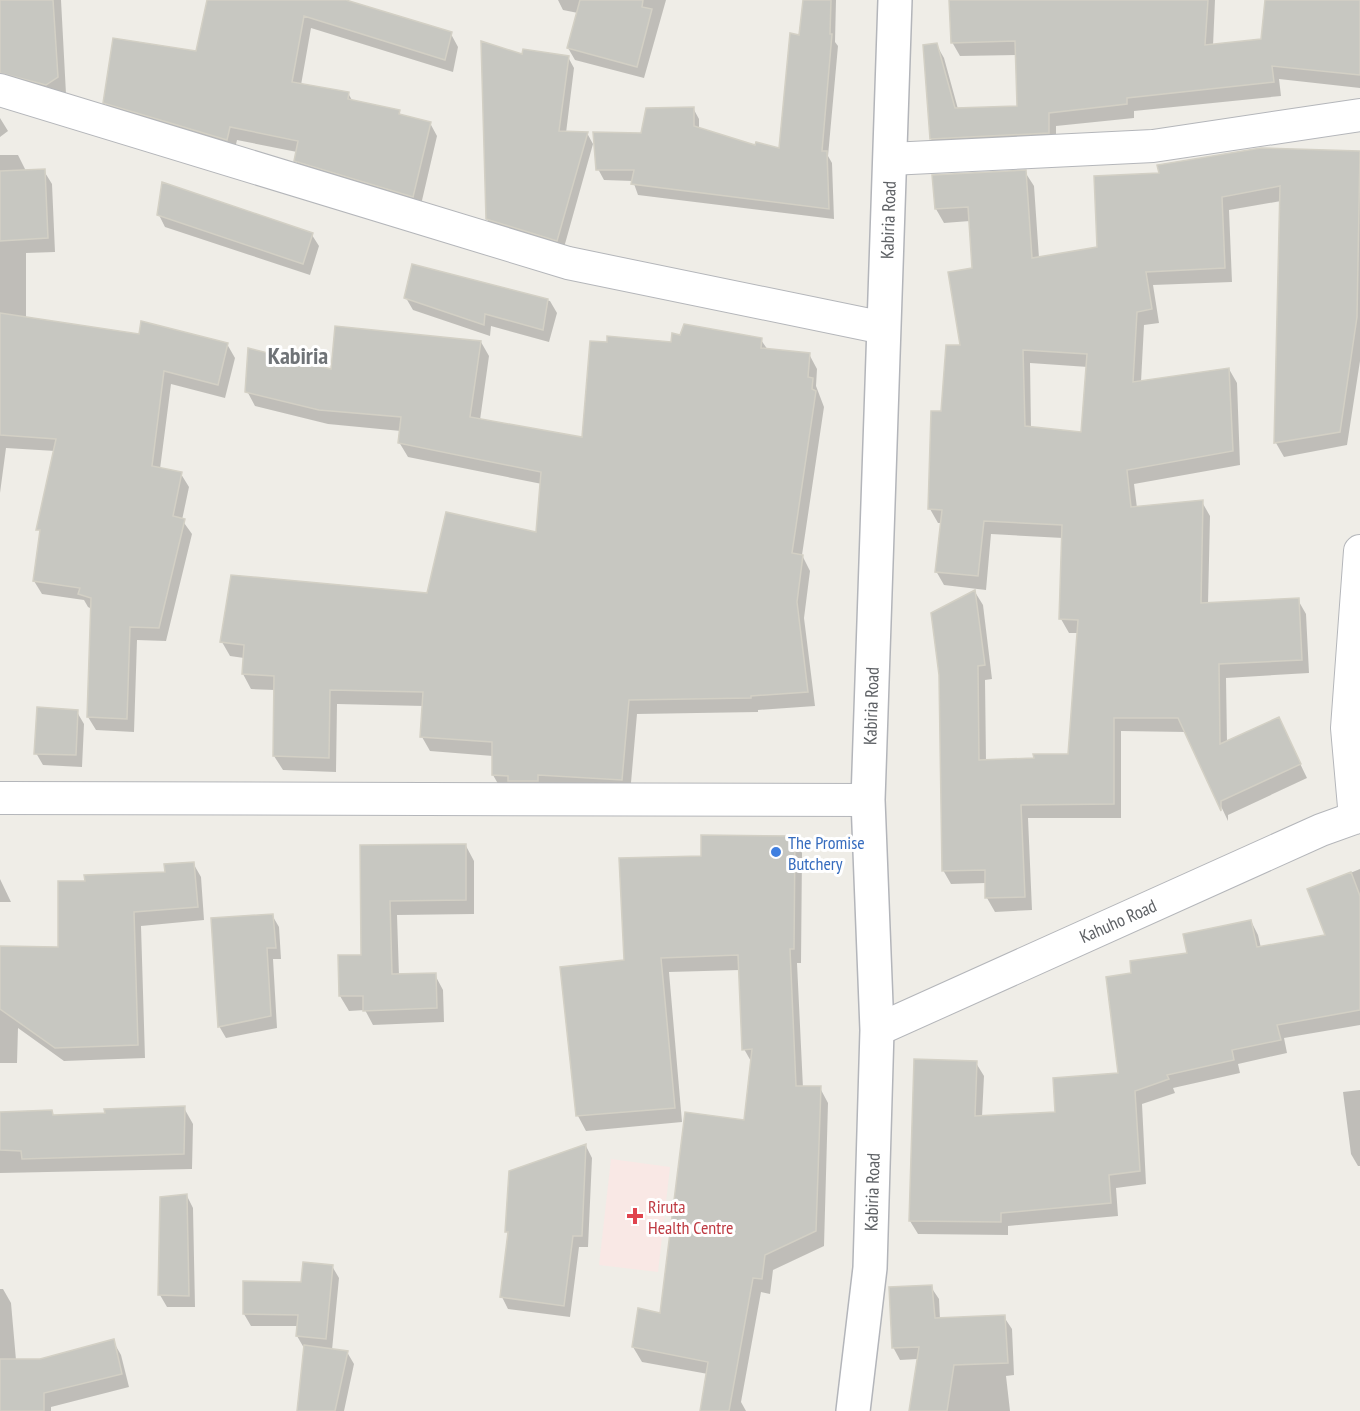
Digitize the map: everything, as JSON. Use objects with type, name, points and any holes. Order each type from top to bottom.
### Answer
[{"type":"main road","name":"Kabiria Road","points":[[853,1411],[870,1268],[877,1030],[868,800],[895,0]]},
{"type":"street","points":[[0,90],[568,263],[884,328]]},
{"type":"street","points":[[890,159],[1153,146],[1360,116]]},
{"type":"street","points":[[1358,817],[1347,728],[1360,551]]},
{"type":"street","points":[[0,798],[868,800]]},
{"type":"street","name":"Kahuho Road","points":[[877,1030],[1310,835],[1358,817]]},
{"type":"shaded area","name":"Riruta Health Centre","points":[[611,1159],[670,1167],[658,1272],[599,1265]]},
{"type":"building","points":[[0,0],[53,0],[58,77],[46,85],[0,73]]},
{"type":"building","points":[[207,0],[346,0],[452,32],[445,60],[304,16],[292,82],[349,92],[348,99],[400,110],[399,114],[431,122],[413,197],[294,161],[298,141],[230,127],[227,140],[103,103],[113,38],[196,51]]},
{"type":"building","points":[[580,0],[643,0],[642,7],[652,9],[637,67],[567,48]]},
{"type":"building","points":[[803,0],[831,0],[830,34],[832,34],[822,151],[827,151],[829,209],[631,184],[634,170],[596,170],[593,132],[641,133],[646,108],[694,107],[694,126],[755,145],[756,142],[779,148],[790,33],[799,35]]},
{"type":"building","points":[[949,0],[1208,0],[1205,45],[1261,39],[1265,0],[1360,0],[1360,75],[1272,66],[1274,82],[1127,98],[1127,104],[1049,113],[1049,133],[930,139],[923,45],[937,43],[955,108],[1017,106],[1015,41],[951,43]]},
{"type":"building","points":[[481,41],[522,54],[523,49],[569,56],[559,131],[588,132],[557,241],[486,219]]},
{"type":"building","points":[[1261,148],[1360,151],[1357,317],[1340,432],[1274,443],[1280,186],[1222,197],[1225,268],[1146,272],[1152,309],[1137,312],[1133,382],[1229,368],[1233,451],[1127,470],[1131,507],[1203,500],[1201,603],[1299,598],[1302,660],[1219,664],[1220,744],[1279,717],[1301,764],[1221,801],[1221,811],[1178,718],[1114,718],[1114,804],[1021,805],[1025,897],[985,898],[985,870],[942,871],[939,675],[931,613],[975,590],[985,665],[978,666],[979,760],[1034,758],[1033,754],[1068,754],[1078,620],[1059,619],[1062,525],[984,521],[978,576],[935,572],[942,510],[928,509],[931,411],[941,411],[946,345],[960,345],[948,272],[972,268],[968,207],[935,209],[932,175],[1026,170],[1032,258],[1097,247],[1094,176],[1159,173],[1157,165]],"holes":[[[1023,350],[1087,354],[1081,432],[1025,426]]]},
{"type":"building","points":[[45,169],[48,238],[0,241],[0,171]]},
{"type":"building","points":[[162,182],[313,233],[303,264],[157,215]]},
{"type":"building","points":[[412,264],[548,299],[543,330],[485,314],[484,325],[404,298]]},
{"type":"building","points":[[0,313],[139,334],[141,321],[228,343],[218,385],[164,371],[152,466],[182,472],[173,516],[185,519],[159,628],[130,627],[127,719],[87,717],[91,598],[78,594],[80,588],[33,581],[40,530],[36,530],[56,439],[0,435]]},
{"type":"building","points":[[684,324],[762,338],[761,348],[810,353],[808,377],[813,378],[812,389],[816,391],[792,553],[803,555],[797,602],[808,692],[751,696],[751,698],[629,700],[622,780],[538,775],[538,781],[508,781],[508,776],[492,775],[492,742],[420,737],[423,692],[330,690],[329,758],[273,756],[274,676],[242,674],[244,645],[220,642],[231,575],[427,593],[446,512],[536,532],[541,472],[398,443],[401,417],[319,410],[245,392],[248,348],[331,369],[335,326],[481,341],[470,417],[582,437],[590,341],[607,342],[607,336],[671,342],[672,333],[680,335]]},
{"type":"building","points":[[37,707],[78,710],[76,755],[34,754]]},
{"type":"building","points":[[701,835],[795,836],[794,949],[790,949],[796,1086],[821,1086],[816,1231],[765,1255],[762,1279],[753,1278],[729,1411],[700,1411],[708,1362],[632,1347],[638,1308],[660,1313],[685,1112],[744,1120],[752,1049],[742,1050],[738,955],[661,958],[675,1108],[576,1116],[560,967],[624,960],[619,858],[701,856]]},
{"type":"building","points":[[466,844],[466,900],[390,901],[392,974],[436,973],[437,1008],[363,1011],[363,996],[339,996],[338,955],[361,955],[360,845]]},
{"type":"building","points":[[194,862],[198,907],[134,912],[138,1045],[55,1048],[0,1009],[0,946],[58,947],[58,881],[85,881],[84,875],[165,872],[164,864]]},
{"type":"building","points":[[1351,872],[1360,896],[1360,1010],[1277,1025],[1281,1040],[1232,1050],[1234,1060],[1167,1075],[1169,1079],[1135,1091],[1140,1171],[1109,1175],[1111,1203],[1001,1213],[1001,1222],[909,1221],[914,1059],[977,1061],[975,1116],[1055,1112],[1053,1078],[1118,1073],[1106,977],[1131,973],[1130,961],[1187,953],[1183,934],[1251,920],[1257,947],[1325,935],[1307,889]]},
{"type":"building","points":[[273,914],[276,948],[267,948],[271,1016],[218,1027],[211,918]]},
{"type":"building","points":[[185,1106],[184,1154],[22,1159],[21,1151],[0,1150],[0,1112],[52,1110],[53,1115],[105,1113],[104,1109]]},
{"type":"building","points":[[586,1144],[582,1236],[573,1236],[564,1306],[500,1297],[508,1232],[505,1232],[509,1171]]},
{"type":"building","points":[[187,1194],[189,1296],[158,1295],[160,1197]]},
{"type":"building","points":[[303,1262],[333,1265],[326,1339],[296,1336],[298,1315],[243,1314],[243,1281],[301,1282]]},
{"type":"building","points":[[932,1285],[935,1318],[1005,1315],[1008,1363],[954,1365],[947,1411],[909,1411],[919,1347],[892,1348],[889,1287]]},
{"type":"building","points":[[114,1339],[122,1374],[44,1393],[44,1411],[0,1411],[0,1359],[40,1359]]},
{"type":"building","points":[[304,1345],[348,1351],[335,1411],[297,1411]]},
{"type":"place","name":"The Promise Butchery","points":[[776,852]]},
{"type":"place","name":"Riruta Health Centre","points":[[635,1216]]},
{"type":"district","name":"Kabiria","points":[[298,355]]}]
